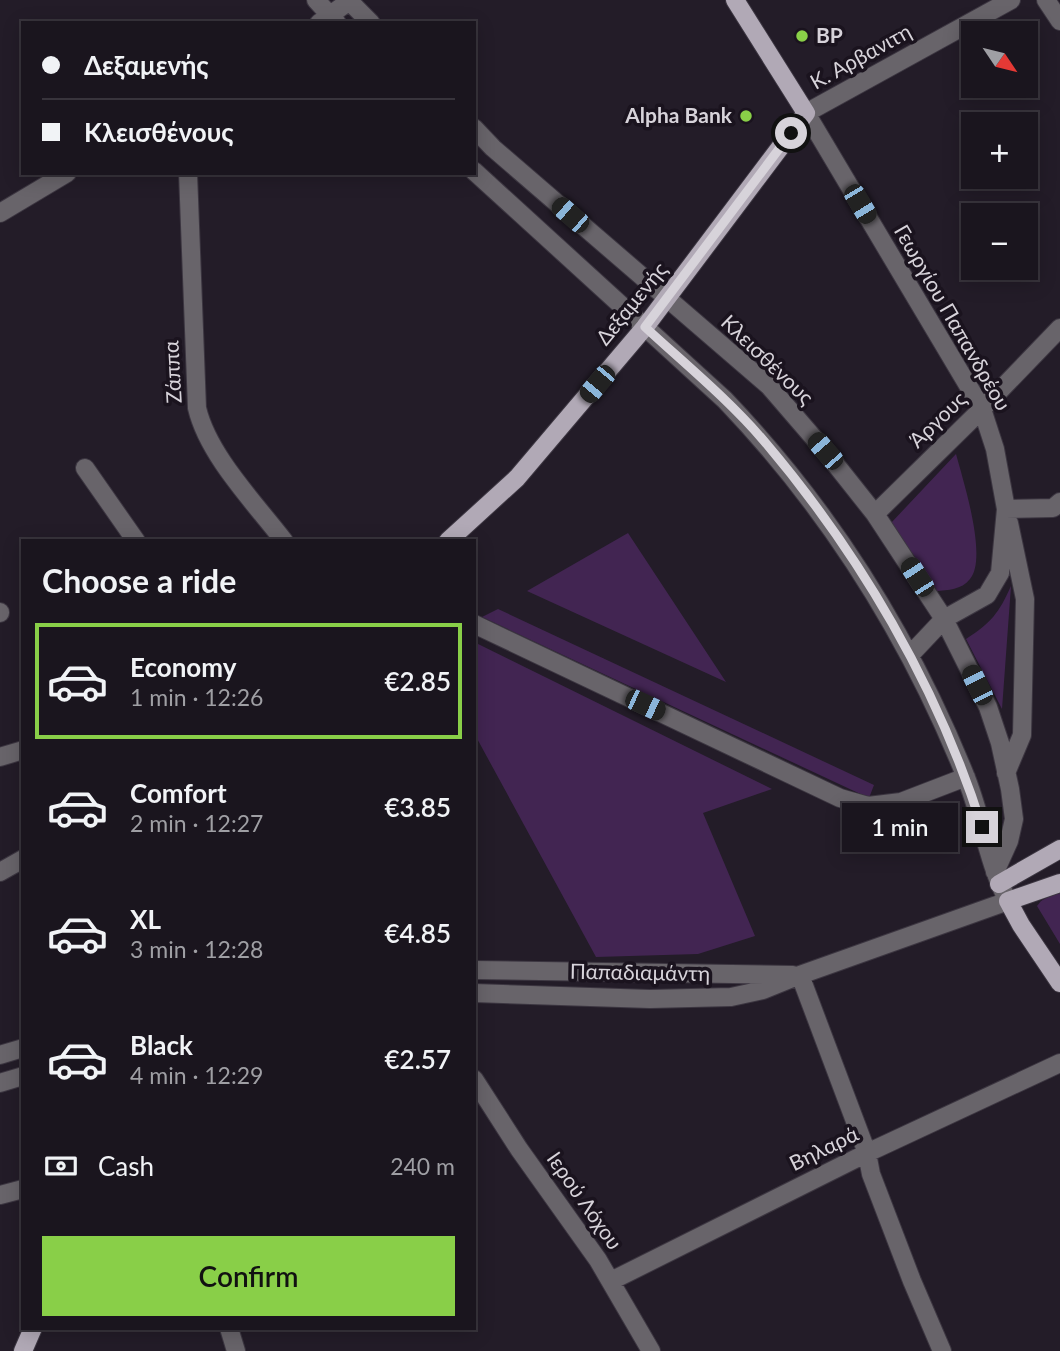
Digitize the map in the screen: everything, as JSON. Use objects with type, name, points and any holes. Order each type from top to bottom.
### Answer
[{"type":"main road","name":"Γεωργίου Παπανδρέου","points":[[735,0],[806,113]]},
{"type":"main road","name":"Δεξαμενής","points":[[451,539],[517,478],[645,327],[806,113]]},
{"type":"main road","points":[[997,878],[1060,849]]},
{"type":"main road","name":"Παπαδιαμάντη","points":[[1008,901],[1060,883]]},
{"type":"main road","points":[[1008,901],[1060,983]]},
{"type":"main road","points":[[23,1351],[32,1330]]},
{"type":"street","points":[[316,0],[329,21],[350,0],[369,21]]},
{"type":"street","name":"Κ. Αρβανιτη","points":[[806,113],[1011,0]]},
{"type":"street","points":[[1045,0],[1060,21]]},
{"type":"street","name":"Γεωργίου Παπανδρέου","points":[[806,113],[982,410],[995,449],[1006,509],[997,582],[981,600],[944,619],[911,654]]},
{"type":"street","name":"Κλεισθένους","points":[[476,130],[492,148],[769,386],[875,514],[944,619],[988,706],[1006,773],[1014,819],[997,878]]},
{"type":"street","points":[[476,166],[492,148]]},
{"type":"street","points":[[476,170],[724,400],[763,440],[810,498],[852,557],[911,654],[966,777],[997,878],[1008,901]]},
{"type":"street","points":[[0,213],[65,175]]},
{"type":"street","name":"Ζάππα","points":[[188,175],[197,408],[201,427],[212,448],[282,539]]},
{"type":"street","name":"Άργους","points":[[875,514],[982,410],[1060,328]]},
{"type":"street","points":[[85,468],[135,539]]},
{"type":"street","points":[[1006,773],[1022,735],[1025,599],[1006,509],[1052,508],[1060,502]]},
{"type":"street","points":[[476,625],[840,798],[868,806],[901,802],[966,777]]},
{"type":"street","points":[[0,757],[21,751]]},
{"type":"street","points":[[0,872],[21,860]]},
{"type":"street","name":"Παπαδιαμάντη","points":[[476,993],[694,999],[731,997],[763,990],[1008,901]]},
{"type":"street","name":"Παπαδιαμάντη","points":[[476,970],[800,975]]},
{"type":"street","points":[[800,975],[867,1153],[871,1174],[942,1351]]},
{"type":"street","points":[[0,1055],[21,1049]]},
{"type":"street","name":"Βηλαρά","points":[[611,1281],[867,1153],[1060,1063]]},
{"type":"street","points":[[0,1083],[21,1077]]},
{"type":"street","name":"Ιερού Λόχου","points":[[476,1087],[481,1107],[611,1281],[651,1351]]},
{"type":"street","points":[[0,1195],[21,1190]]},
{"type":"street","points":[[230,1330],[236,1351]]},
{"type":"shaded area","points":[[956,454],[972,518],[975,569],[963,585],[935,591],[891,523]]},
{"type":"shaded area","points":[[628,533],[726,682],[527,591]]},
{"type":"shaded area","points":[[1011,586],[1002,709],[966,639],[993,617]]},
{"type":"shaded area","points":[[498,609],[874,785],[869,798],[482,617]]},
{"type":"shaded area","points":[[476,643],[772,789],[703,813],[755,936],[698,954],[596,957],[476,737]]},
{"type":"shaded area","points":[[1060,890],[1060,944],[1037,906]]},
{"type":"place","name":"BP","points":[[802,36]]},
{"type":"place","name":"Alpha Bank","points":[[746,116]]},
{"type":"route","points":[[791,133],[645,327],[763,440],[810,498],[852,557],[911,654],[966,777],[982,827]]}]
